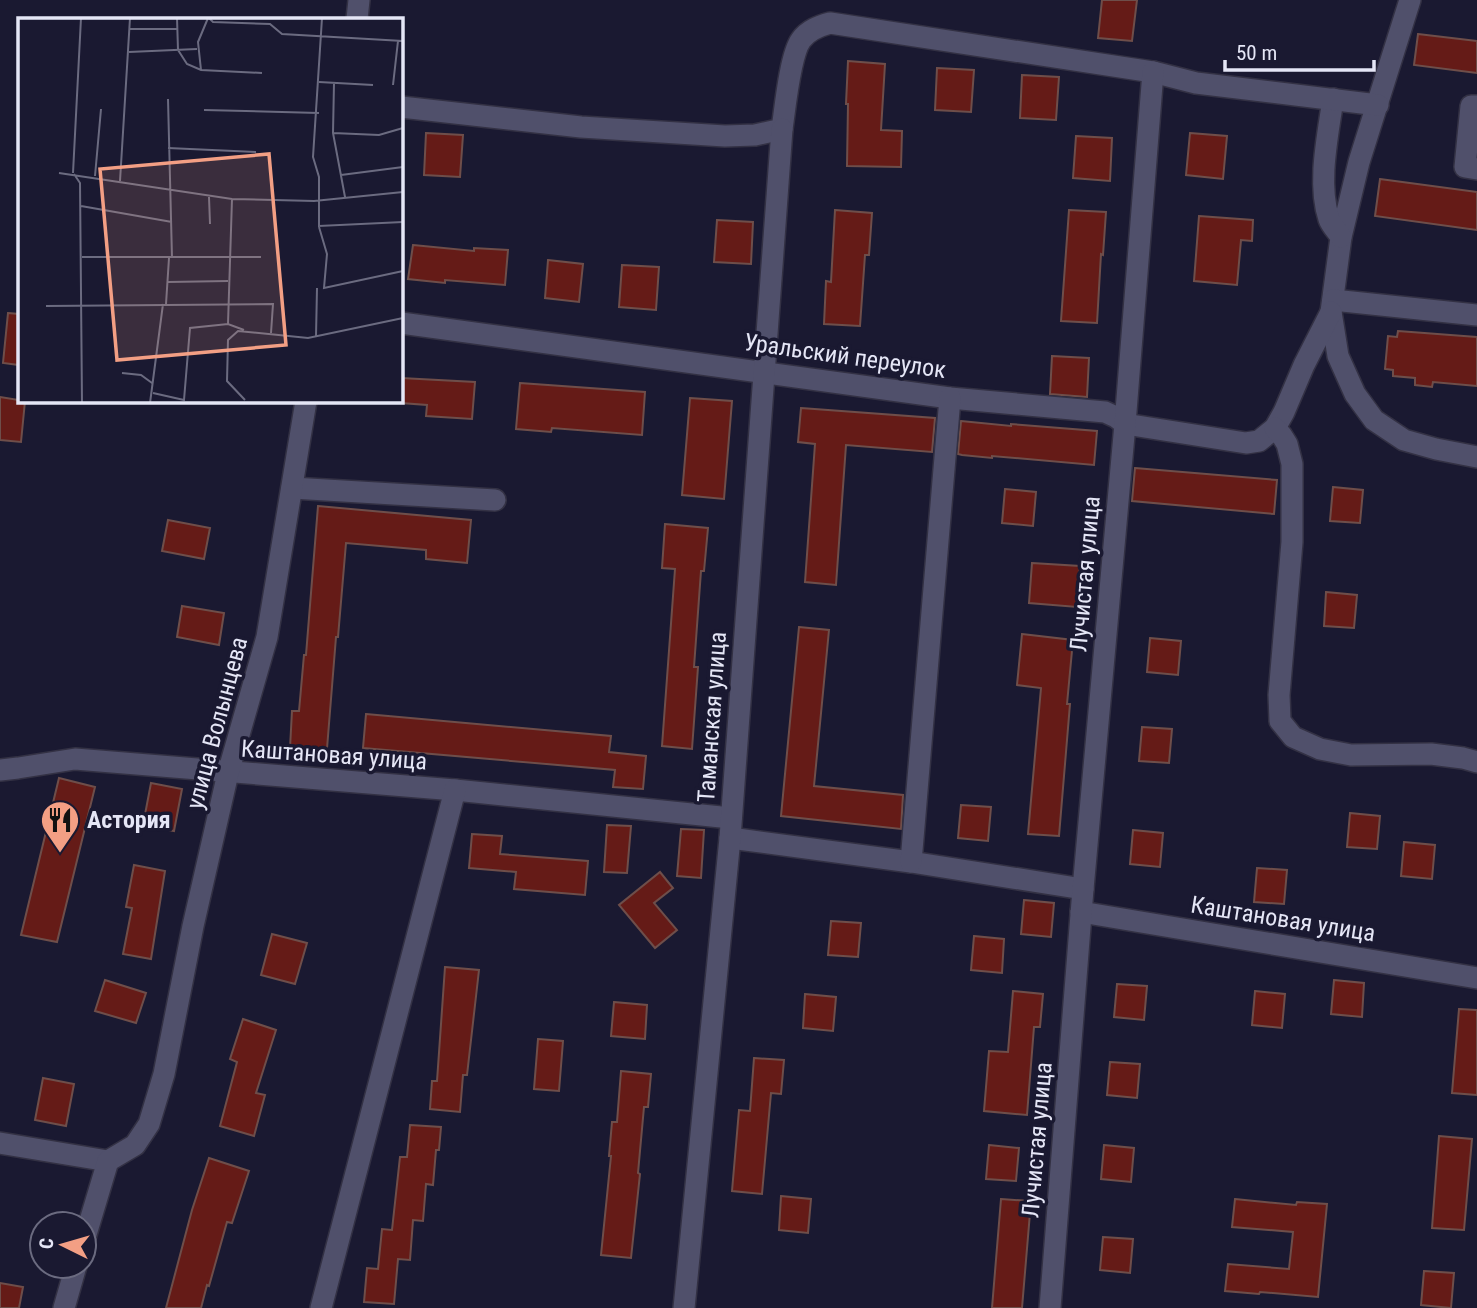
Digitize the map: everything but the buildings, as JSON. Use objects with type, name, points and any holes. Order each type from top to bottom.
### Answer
[{"type":"street","points":[[357,18],[359,0]]},
{"type":"street","points":[[1410,0],[1359,162],[1341,237],[1332,306],[1339,356],[1355,394],[1374,420],[1404,440],[1477,457]]},
{"type":"street","name":"Таманская улица","points":[[684,1308],[731,828],[782,129],[794,59],[801,40],[814,28],[830,23],[1153,72]]},
{"type":"street","points":[[1153,72],[1196,83],[1378,105]]},
{"type":"street","name":"Лучистая улица","points":[[1050,1308],[1153,72]]},
{"type":"street","points":[[1334,99],[1325,154],[1324,188],[1329,220],[1341,237]]},
{"type":"street","points":[[1477,106],[1471,106],[1465,167],[1477,169]]},
{"type":"street","points":[[402,107],[581,127],[725,136],[755,135],[782,129]]},
{"type":"street","points":[[1332,306],[1477,315]]},
{"type":"street","points":[[1332,306],[1275,428],[1287,444],[1292,464],[1292,542],[1279,695],[1280,721],[1293,737],[1320,749],[1351,755],[1431,754],[1477,762]]},
{"type":"street","name":"Уральский переулок","points":[[402,323],[950,398],[1105,412],[1125,424],[1246,443],[1259,441],[1275,428]]},
{"type":"street","points":[[912,862],[950,398]]},
{"type":"street","name":"улица Волынцева","points":[[108,1161],[135,1145],[149,1124],[164,1074],[193,926],[228,773],[267,637],[306,402]]},
{"type":"street","points":[[292,488],[495,500]]},
{"type":"street","name":"Каштановая улица","points":[[0,769],[75,759],[456,790],[731,828],[912,862],[1083,889]]},
{"type":"street","points":[[321,1308],[456,790]]},
{"type":"street","name":"Каштановая улица","points":[[1081,912],[1477,978]]},
{"type":"street","points":[[0,1143],[108,1161],[93,1210]]},
{"type":"street","points":[[64,1308],[72,1280]]},
{"type":"place","name":"Астория","points":[[60,854]]}]
